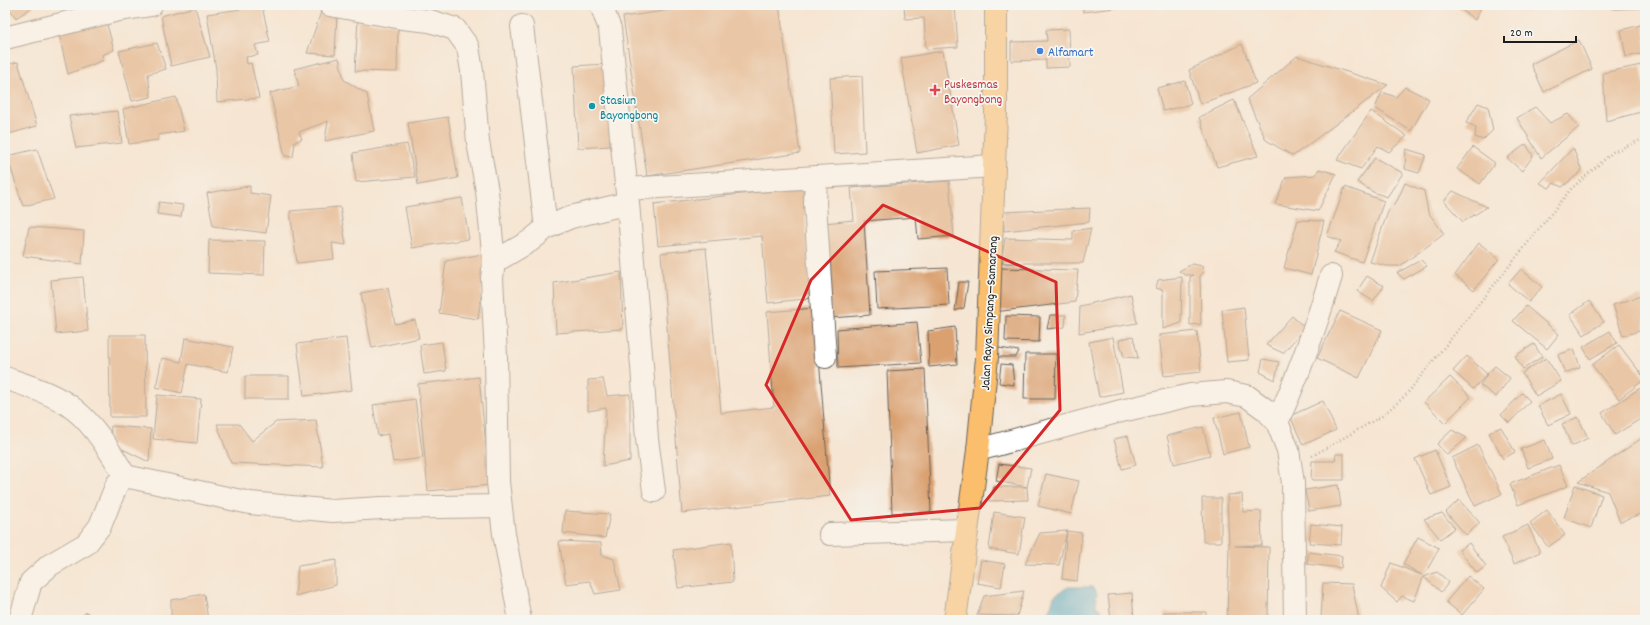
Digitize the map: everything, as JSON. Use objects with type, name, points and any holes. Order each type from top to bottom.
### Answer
[{"type":"main road","name":"Jalan Raya Simpang—Samarang","points":[[954,620],[978,450],[988,358],[994,166],[996,5]]},
{"type":"street","points":[[5,38],[114,11],[150,5]]},
{"type":"street","points":[[330,5],[402,18],[430,21],[455,29],[468,47],[472,71],[478,142],[487,191],[494,262],[492,278],[496,356],[498,482],[500,506],[520,620]]},
{"type":"street","points":[[601,5],[610,29],[628,196],[647,439],[654,491]]},
{"type":"street","points":[[522,26],[546,228]]},
{"type":"street","points":[[494,262],[530,241],[546,228],[628,196],[816,177],[994,166]]},
{"type":"street","points":[[816,177],[815,203],[825,357]]},
{"type":"street","points":[[1277,422],[1294,385],[1316,323],[1330,276]]},
{"type":"street","points":[[5,378],[32,388],[75,410],[102,440],[125,476],[250,503],[333,511],[381,508],[500,506]]},
{"type":"street","points":[[978,450],[1117,412],[1191,395],[1226,392],[1247,396],[1266,410],[1277,422],[1288,450],[1293,483],[1295,620]]},
{"type":"street","points":[[20,620],[31,582],[50,565],[86,544],[100,526],[117,484],[125,476]]},
{"type":"street","points":[[830,534],[966,530]]},
{"type":"path","points":[[1291,467],[1382,416],[1405,396],[1571,189],[1613,152],[1645,138]]},
{"type":"highlighted area","points":[[883,205],[1056,282],[1060,410],[980,508],[851,520],[766,385],[811,280]]},
{"type":"water","points":[[1068,587],[1092,587],[1097,593],[1096,606],[1101,610],[1105,620],[1047,620],[1054,596]]},
{"type":"building","points":[[7,5],[36,5],[16,18]]},
{"type":"building","points":[[705,5],[779,5],[800,153],[647,176],[623,17]]},
{"type":"building","points":[[904,5],[955,5],[958,47],[926,49],[924,18],[905,19]]},
{"type":"building","points":[[1083,5],[1130,5],[1130,6],[1083,12]]},
{"type":"building","points":[[1455,5],[1482,5],[1475,20]]},
{"type":"building","points":[[1613,5],[1645,5],[1645,8],[1613,9]]},
{"type":"building","points":[[262,6],[270,42],[255,45],[258,55],[246,57],[247,64],[251,63],[259,98],[217,102],[216,69],[207,14]]},
{"type":"building","points":[[195,7],[210,57],[171,66],[161,16]]},
{"type":"building","points":[[321,12],[337,13],[335,55],[307,53]]},
{"type":"building","points":[[105,17],[114,50],[102,55],[104,60],[68,74],[58,30]]},
{"type":"building","points":[[358,20],[398,25],[397,72],[355,71]]},
{"type":"building","points":[[1645,24],[1645,53],[1626,57],[1621,30]]},
{"type":"building","name":"Alfamart","points":[[1069,29],[1070,67],[1046,68],[1046,60],[1011,61],[1011,42],[1047,41],[1046,30]]},
{"type":"building","points":[[1579,40],[1592,69],[1544,92],[1531,64]]},
{"type":"building","points":[[157,43],[166,69],[148,74],[151,97],[132,101],[119,51]]},
{"type":"building","points":[[1242,44],[1256,83],[1200,104],[1189,70]]},
{"type":"building","points":[[943,51],[959,145],[917,153],[901,58]]},
{"type":"building","points":[[1297,56],[1388,85],[1293,156],[1266,140],[1247,99]]},
{"type":"building","points":[[339,58],[344,80],[367,94],[374,131],[325,141],[328,121],[299,132],[302,139],[295,142],[293,157],[285,156],[270,93],[299,86],[294,69]]},
{"type":"building","points":[[18,62],[37,126],[5,135],[5,65]]},
{"type":"building","name":"Stasiun Bayongbong","points":[[606,64],[610,146],[578,148],[574,66]]},
{"type":"building","points":[[1641,65],[1645,91],[1645,111],[1606,121],[1603,73]]},
{"type":"building","points":[[862,76],[865,152],[834,154],[830,78]]},
{"type":"building","points":[[1185,81],[1191,104],[1163,111],[1157,88]]},
{"type":"building","points":[[1405,87],[1429,99],[1411,131],[1375,108],[1382,92],[1396,97]]},
{"type":"building","points":[[176,97],[184,131],[158,135],[158,140],[129,144],[123,109]]},
{"type":"building","points":[[1234,100],[1258,156],[1217,167],[1199,117]]},
{"type":"building","points":[[1478,103],[1488,107],[1493,130],[1483,140],[1475,137],[1476,127],[1466,123]]},
{"type":"building","points":[[1535,107],[1550,123],[1568,114],[1579,127],[1541,158],[1517,118]]},
{"type":"building","points":[[118,111],[122,143],[76,148],[69,116]]},
{"type":"building","points":[[1371,111],[1407,136],[1389,152],[1378,146],[1361,169],[1337,160]]},
{"type":"building","points":[[448,117],[458,178],[418,185],[408,123]]},
{"type":"building","points":[[407,144],[415,177],[356,182],[353,153]]},
{"type":"building","points":[[1526,144],[1533,156],[1522,171],[1507,158]]},
{"type":"building","points":[[1473,147],[1495,163],[1480,184],[1457,169]]},
{"type":"building","points":[[1573,148],[1582,171],[1562,187],[1554,183],[1549,188],[1540,183]]},
{"type":"building","points":[[37,149],[54,199],[23,206],[7,156]]},
{"type":"building","points":[[1406,149],[1426,155],[1419,173],[1405,169]]},
{"type":"building","points":[[1375,158],[1403,173],[1387,197],[1373,192],[1357,182]]},
{"type":"building","points":[[1319,169],[1336,174],[1318,211],[1275,204],[1286,177],[1316,175]]},
{"type":"building","points":[[949,181],[954,236],[918,239],[916,217],[864,221],[870,315],[831,318],[824,223],[854,220],[851,188]]},
{"type":"building","points":[[1405,183],[1424,191],[1428,212],[1444,234],[1400,266],[1387,266],[1370,262],[1389,209],[1397,201]]},
{"type":"building","points":[[250,186],[250,193],[271,196],[266,233],[213,226],[207,193]]},
{"type":"building","points":[[803,187],[812,298],[768,303],[762,236],[658,246],[654,204]]},
{"type":"building","points":[[1345,187],[1384,201],[1362,262],[1334,252],[1341,241],[1327,236]]},
{"type":"building","points":[[1453,191],[1487,207],[1463,222],[1444,201]]},
{"type":"building","points":[[462,198],[469,239],[412,248],[405,207]]},
{"type":"building","points":[[159,202],[183,205],[181,217],[157,214]]},
{"type":"building","points":[[340,207],[346,245],[332,243],[334,259],[297,263],[290,211]]},
{"type":"building","points":[[1090,208],[1089,222],[1004,231],[1003,212]]},
{"type":"building","points":[[1298,220],[1324,221],[1311,275],[1284,268]]},
{"type":"building","points":[[29,227],[84,231],[82,264],[23,256]]},
{"type":"building","points":[[1091,228],[1083,263],[1001,263],[1005,238],[1073,240],[1073,231]]},
{"type":"building","points":[[209,240],[265,241],[264,275],[208,273]]},
{"type":"building","points":[[1479,243],[1499,259],[1474,290],[1455,275]]},
{"type":"building","points":[[706,248],[721,413],[774,407],[767,312],[815,308],[830,496],[682,513],[661,253]]},
{"type":"building","points":[[487,253],[478,319],[439,313],[446,261]]},
{"type":"building","points":[[1421,260],[1427,266],[1404,279],[1397,273]]},
{"type":"building","points":[[1192,264],[1202,266],[1204,272],[1200,276],[1201,324],[1190,325],[1190,277],[1194,275],[1185,275],[1179,271]]},
{"type":"building","points":[[947,268],[949,305],[877,309],[875,271]]},
{"type":"building","points":[[1000,268],[1078,270],[1075,302],[994,312]]},
{"type":"building","points":[[1521,269],[1542,287],[1529,302],[1508,284]]},
{"type":"building","points":[[621,272],[623,329],[556,333],[554,283]]},
{"type":"building","points":[[1367,276],[1384,286],[1373,301],[1357,291]]},
{"type":"building","points":[[83,277],[88,331],[56,334],[51,280]]},
{"type":"building","points":[[1182,277],[1181,323],[1163,329],[1163,290],[1156,288],[1158,280]]},
{"type":"building","points":[[959,282],[968,282],[964,308],[955,311]]},
{"type":"building","points":[[388,288],[395,324],[415,320],[419,338],[372,348],[361,293]]},
{"type":"building","points":[[1131,294],[1137,323],[1079,333],[1080,306]]},
{"type":"building","points":[[1641,296],[1645,308],[1645,329],[1623,336],[1613,305]]},
{"type":"building","points":[[1589,301],[1604,322],[1584,335],[1570,315]]},
{"type":"building","points":[[1526,306],[1559,334],[1547,349],[1513,321]]},
{"type":"building","points":[[1244,307],[1249,360],[1227,362],[1222,310]]},
{"type":"building","points":[[1340,311],[1382,330],[1359,378],[1317,358]]},
{"type":"building","points":[[1050,315],[1066,315],[1065,327],[1047,329]]},
{"type":"building","points":[[1006,316],[1040,317],[1039,342],[1005,341]]},
{"type":"building","points":[[1292,316],[1305,328],[1283,353],[1266,345]]},
{"type":"building","points":[[917,322],[921,363],[838,368],[837,329]]},
{"type":"building","points":[[955,327],[957,364],[929,367],[928,331]]},
{"type":"building","points":[[1197,331],[1201,372],[1164,376],[1159,335]]},
{"type":"building","points":[[1610,331],[1617,343],[1590,359],[1583,347]]},
{"type":"building","points":[[109,335],[145,335],[146,417],[110,417]]},
{"type":"building","points":[[1133,336],[1138,358],[1124,357],[1119,340]]},
{"type":"building","points":[[1113,337],[1123,392],[1099,397],[1089,342]]},
{"type":"building","points":[[185,338],[233,347],[228,372],[188,364],[182,393],[156,387],[162,358],[181,362]]},
{"type":"building","points":[[346,338],[352,390],[304,396],[297,344]]},
{"type":"building","points":[[442,342],[446,371],[424,374],[420,345]]},
{"type":"building","points":[[1534,344],[1542,357],[1523,369],[1515,356]]},
{"type":"building","points":[[1619,345],[1645,379],[1619,399],[1592,365]]},
{"type":"building","points":[[999,348],[1019,351],[1016,357],[997,357]]},
{"type":"building","points":[[1574,349],[1580,367],[1565,373],[1558,355]]},
{"type":"building","points":[[1025,354],[1056,354],[1055,399],[1024,399]]},
{"type":"building","points":[[1467,356],[1487,374],[1473,389],[1453,371]]},
{"type":"building","points":[[1546,358],[1561,381],[1536,396],[1522,373]]},
{"type":"building","points":[[1263,359],[1279,362],[1275,380],[1260,372]]},
{"type":"building","points":[[1001,364],[1012,365],[1014,385],[999,383]]},
{"type":"building","points":[[1495,366],[1510,378],[1496,397],[1480,385],[1487,374]]},
{"type":"building","points":[[925,369],[931,512],[892,513],[887,371]]},
{"type":"building","points":[[245,376],[289,376],[289,399],[245,399]]},
{"type":"building","points":[[479,377],[490,485],[428,491],[418,384]]},
{"type":"building","points":[[1450,377],[1471,397],[1445,423],[1424,402]]},
{"type":"building","points":[[603,379],[607,396],[630,394],[630,461],[603,466],[606,408],[588,411],[588,380]]},
{"type":"building","points":[[1642,387],[1645,391],[1645,416],[1615,435],[1602,413]]},
{"type":"building","points":[[1522,393],[1530,401],[1509,423],[1501,415]]},
{"type":"building","points":[[1561,394],[1571,414],[1548,425],[1538,406]]},
{"type":"building","points":[[157,395],[201,399],[197,443],[153,439]]},
{"type":"building","points":[[415,399],[423,458],[393,462],[388,434],[378,436],[373,405]]},
{"type":"building","points":[[1323,401],[1336,430],[1303,445],[1290,416]]},
{"type":"building","points":[[1241,412],[1249,447],[1223,454],[1214,418]]},
{"type":"building","points":[[1578,417],[1588,438],[1572,446],[1562,424]]},
{"type":"building","points":[[316,420],[323,467],[231,463],[217,424],[239,424],[252,441],[276,422]]},
{"type":"building","points":[[111,426],[151,429],[149,462],[110,443]]},
{"type":"building","points":[[1203,427],[1210,455],[1174,464],[1167,436]]},
{"type":"building","points":[[1501,427],[1515,452],[1503,459],[1489,433]]},
{"type":"building","points":[[1452,430],[1467,438],[1447,455],[1437,444]]},
{"type":"building","points":[[1128,436],[1136,465],[1122,469],[1114,439]]},
{"type":"building","points":[[1645,436],[1645,512],[1620,522],[1608,492],[1578,482]]},
{"type":"building","points":[[1545,440],[1552,459],[1528,468],[1521,449]]},
{"type":"building","points":[[1478,445],[1502,494],[1475,506],[1452,458]]},
{"type":"building","points":[[1435,450],[1451,487],[1431,495],[1415,459]]},
{"type":"building","points":[[1336,454],[1344,454],[1344,480],[1311,480],[1312,461],[1335,461]]},
{"type":"building","points":[[999,464],[1031,468],[1027,487],[996,481]]},
{"type":"building","points":[[1559,465],[1568,486],[1518,505],[1510,484]]},
{"type":"building","points":[[1046,474],[1079,481],[1071,514],[1038,506]]},
{"type":"building","points":[[1338,485],[1341,506],[1309,511],[1305,490]]},
{"type":"building","points":[[1575,485],[1602,495],[1591,528],[1564,518]]},
{"type":"building","points":[[994,487],[1027,487],[1028,500],[989,501]]},
{"type":"building","points":[[1242,494],[1243,512],[1261,511],[1262,545],[1235,546],[1269,547],[1268,620],[1227,620],[1229,546],[1227,495]]},
{"type":"building","points":[[1202,498],[1221,498],[1221,542],[1203,542]]},
{"type":"building","points":[[1459,500],[1480,523],[1466,535],[1446,512]]},
{"type":"building","points":[[1547,510],[1565,535],[1548,547],[1530,523]]},
{"type":"building","points":[[565,511],[610,514],[605,538],[563,533]]},
{"type":"building","points":[[994,512],[1025,517],[1019,554],[989,549]]},
{"type":"building","points":[[1442,513],[1455,528],[1440,539],[1424,519]]},
{"type":"building","points":[[1311,524],[1342,527],[1341,545],[1309,543]]},
{"type":"building","points":[[1528,525],[1540,552],[1514,564],[1502,537]]},
{"type":"building","points":[[1067,531],[1059,565],[1025,564],[1040,533]]},
{"type":"building","points":[[1067,531],[1082,533],[1077,581],[1062,579]]},
{"type":"building","points":[[1418,537],[1439,548],[1424,576],[1414,601],[1402,596],[1397,602],[1381,588],[1391,563],[1422,575],[1403,564]]},
{"type":"building","points":[[559,541],[601,543],[602,555],[614,559],[621,590],[595,594],[590,581],[566,584]]},
{"type":"building","points":[[731,542],[733,582],[678,588],[673,550]]},
{"type":"building","points":[[1469,543],[1486,566],[1477,573],[1459,550]]},
{"type":"building","points":[[1309,552],[1342,556],[1341,568],[1307,564]]},
{"type":"building","points":[[336,560],[336,585],[295,596],[298,566]]},
{"type":"building","points":[[981,560],[1005,564],[1001,587],[977,583]]},
{"type":"building","points":[[1437,572],[1449,582],[1441,592],[1424,577]]},
{"type":"building","points":[[1468,576],[1484,589],[1462,615],[1446,602]]},
{"type":"building","points":[[1323,583],[1352,584],[1359,620],[1321,619]]},
{"type":"building","points":[[1024,591],[1017,616],[977,615],[984,596]]},
{"type":"building","points":[[1132,593],[1134,620],[1111,620],[1108,595]]},
{"type":"building","points":[[204,594],[208,620],[171,620],[171,600]]},
{"type":"building","points":[[87,612],[93,620],[76,620]]},
{"type":"building","points":[[1164,612],[1206,612],[1206,620],[1164,620]]},
{"type":"place","name":"Alfamart","points":[[1040,51]]},
{"type":"place","name":"Puskesmas Bayongbong","points":[[935,90]]},
{"type":"place","name":"Stasiun Bayongbong","points":[[592,106]]}]
